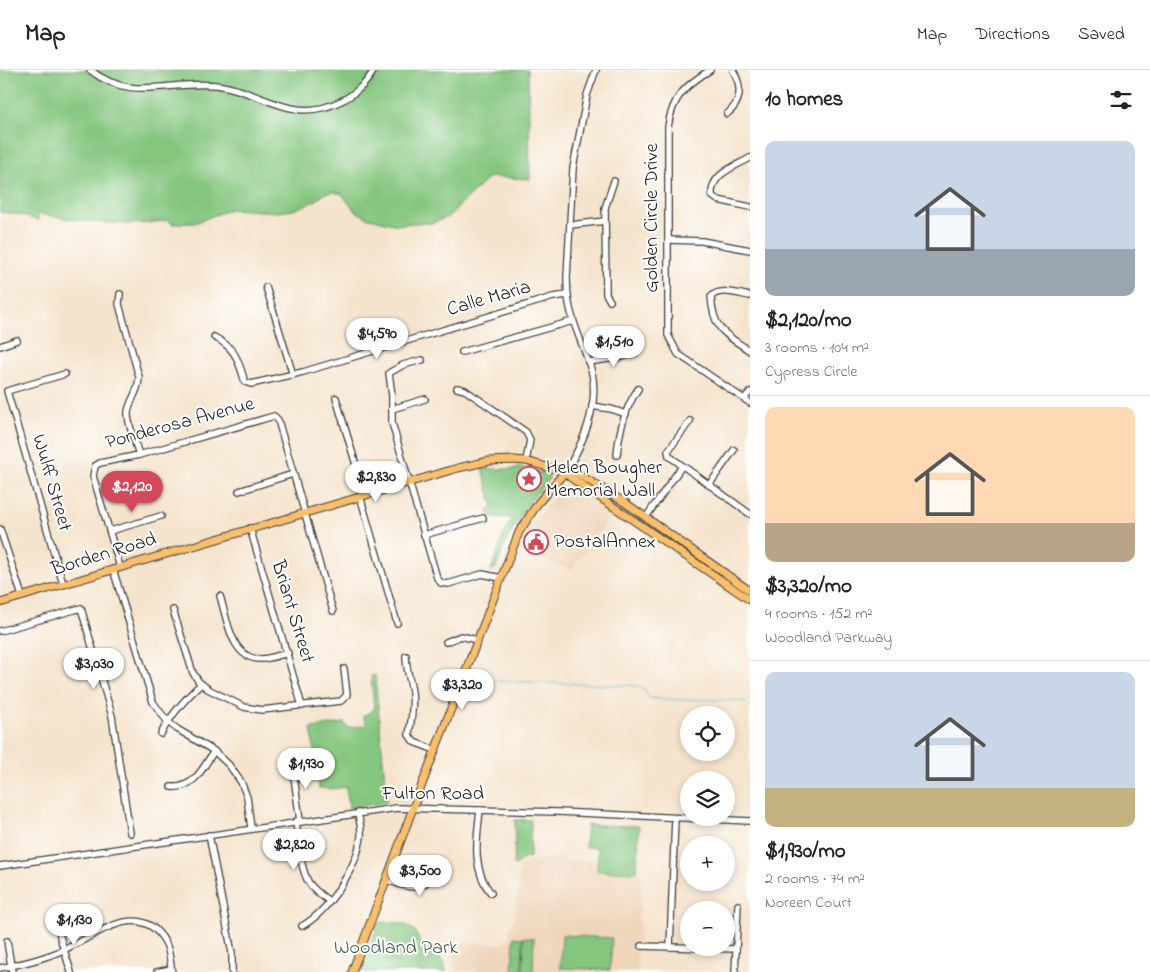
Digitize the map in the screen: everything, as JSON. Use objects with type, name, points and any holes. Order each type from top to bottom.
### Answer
[{"type":"main road","name":"Borden Road","points":[[0,603],[478,462],[503,460],[526,461],[565,472],[575,472],[588,478],[750,591]]},
{"type":"main road","points":[[352,972],[500,578],[524,522],[565,472],[750,600]]},
{"type":"street","points":[[90,70],[106,80],[128,88],[142,89],[196,84],[216,85],[229,87],[284,107],[308,110],[335,104],[348,98],[360,88],[374,70]]},
{"type":"street","points":[[565,472],[578,450],[592,406],[594,387],[588,362],[573,321],[567,295],[573,168],[587,95],[596,70]]},
{"type":"street","name":"Golden Circle Drive","points":[[710,70],[687,86],[675,101],[670,114],[668,127],[668,335],[678,354],[747,401]]},
{"type":"street","points":[[727,114],[733,109],[738,100],[740,89],[738,79],[733,70]]},
{"type":"street","points":[[750,158],[721,174],[711,189],[712,196],[718,200],[750,207]]},
{"type":"street","points":[[610,301],[606,294],[605,208],[614,181]]},
{"type":"street","points":[[570,225],[605,222]]},
{"type":"street","points":[[668,240],[702,241],[750,250]]},
{"type":"street","points":[[266,287],[292,374]]},
{"type":"street","points":[[750,296],[720,291],[711,297],[713,314],[722,332],[750,351]]},
{"type":"street","points":[[120,294],[119,304],[140,377],[139,387],[128,413],[139,455]]},
{"type":"street","name":"Calle Maria","points":[[214,338],[227,344],[233,351],[245,382],[252,384],[567,295]]},
{"type":"street","points":[[462,352],[573,321]]},
{"type":"street","points":[[0,346],[17,340]]},
{"type":"street","points":[[588,362],[635,353]]},
{"type":"street","points":[[422,360],[403,365],[389,372],[392,396],[392,423],[437,578],[443,584],[482,574],[500,578]]},
{"type":"street","name":"Wulff Street","points":[[63,584],[7,391],[65,374]]},
{"type":"street","points":[[457,388],[464,390],[526,432],[530,440],[526,461]]},
{"type":"street","points":[[617,455],[618,439],[626,414],[638,388]]},
{"type":"street","points":[[747,401],[750,392]]},
{"type":"street","points":[[336,398],[397,623]]},
{"type":"street","points":[[392,409],[425,399]]},
{"type":"street","points":[[592,406],[626,414]]},
{"type":"street","name":"Ponderosa Avenue","points":[[110,531],[93,476],[96,466],[100,463],[139,455],[274,416],[278,420],[294,474]]},
{"type":"street","points":[[690,421],[668,451],[668,454],[750,514]]},
{"type":"street","points":[[709,485],[734,450]]},
{"type":"street","points":[[646,517],[682,466]]},
{"type":"street","points":[[239,491],[294,474],[333,611]]},
{"type":"street","points":[[161,516],[110,531],[117,568],[153,702],[177,729],[214,751],[229,765],[241,782],[252,828]]},
{"type":"street","points":[[424,535],[483,518]]},
{"type":"street","name":"Briant Street","points":[[250,528],[302,706]]},
{"type":"street","points":[[0,529],[22,596]]},
{"type":"street","points":[[220,596],[234,642],[246,656],[264,660],[288,653]]},
{"type":"street","points":[[0,631],[81,608],[112,716],[130,833]]},
{"type":"street","points":[[173,610],[193,673],[201,684],[244,707],[270,710],[344,699],[347,695],[344,669]]},
{"type":"street","points":[[446,642],[461,636],[477,640]]},
{"type":"street","points":[[406,656],[413,706],[409,736],[414,742],[435,750]]},
{"type":"street","points":[[161,734],[183,701],[201,684]]},
{"type":"street","points":[[171,786],[186,785],[194,780],[214,751]]},
{"type":"street","points":[[292,762],[301,855],[307,879],[329,902]]},
{"type":"street","name":"Fulton Road","points":[[0,866],[397,808],[558,812],[750,821]]},
{"type":"street","points":[[480,810],[477,864],[483,881],[491,893]]},
{"type":"street","points":[[302,926],[318,914],[329,902],[339,888],[359,848],[361,834],[358,813]]},
{"type":"street","points":[[670,947],[674,818]]},
{"type":"street","points":[[209,835],[232,953],[232,972]]},
{"type":"street","points":[[387,880],[419,887],[427,882],[429,868]]},
{"type":"street","points":[[735,972],[738,905]]},
{"type":"street","points":[[0,968],[11,969],[64,950],[112,925],[126,920],[138,921],[151,926],[166,942],[172,971],[157,972]]},
{"type":"street","points":[[59,923],[60,937],[71,972]]},
{"type":"street","points":[[8,942],[11,969]]},
{"type":"street","points":[[640,946],[736,949]]},
{"type":"shaded area","points":[[565,483],[568,483],[614,514],[571,570],[519,550],[532,523]]},
{"type":"shaded area","points":[[563,857],[563,860],[597,862],[597,872],[641,873],[637,972],[457,972],[454,963],[454,952],[450,952],[455,942],[500,944],[510,938],[509,929],[515,919],[521,866],[532,861]]},
{"type":"green space","points":[[0,70],[528,70],[530,179],[489,177],[448,217],[432,223],[397,225],[366,217],[354,210],[342,194],[334,192],[326,193],[315,201],[294,210],[278,212],[230,209],[195,223],[172,224],[168,220],[152,223],[119,224],[37,214],[39,221],[21,215],[0,212]]},
{"type":"green space","points":[[517,467],[547,473],[549,479],[524,510],[506,543],[496,568],[491,571],[502,539],[512,518],[492,517],[488,511],[493,505],[482,469],[513,469]]},
{"type":"green space","points":[[375,675],[387,802],[349,808],[346,787],[319,788],[311,728],[344,723],[349,728],[367,725],[363,716],[374,710],[371,676]]},
{"type":"green space","points":[[515,820],[531,820],[530,857],[514,865]]},
{"type":"green space","points":[[587,825],[639,826],[637,872],[597,871],[598,848],[585,847]]},
{"type":"green space","name":"Woodland Park","points":[[379,922],[393,922],[410,927],[416,933],[421,944],[443,961],[446,972],[360,972]]},
{"type":"green space","points":[[562,935],[612,938],[610,970],[560,968]]},
{"type":"green space","points":[[514,937],[523,938],[522,972],[512,972]]},
{"type":"green space","points":[[524,937],[534,938],[533,972],[523,972]]},
{"type":"waterway","points":[[472,680],[640,686],[650,698],[662,699],[747,702],[750,698]]},
{"type":"place","name":"Helen Bougher Memorial Wall","points":[[529,479]]},
{"type":"place","name":"PostalAnnex","points":[[536,542]]}]
